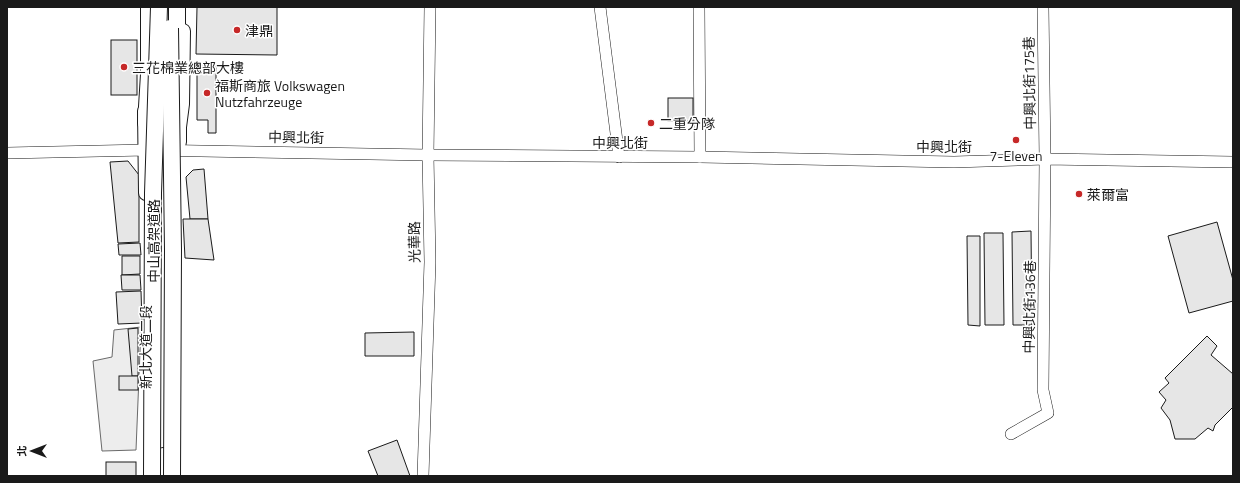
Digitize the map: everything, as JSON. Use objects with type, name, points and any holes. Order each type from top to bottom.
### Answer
[{"type":"highway","points":[[146,123],[149,74],[150,7]]},
{"type":"highway","name":"中山高架道路","points":[[152,476],[153,193],[158,7]]},
{"type":"highway","name":"中山高架道路","points":[[170,7],[173,250],[172,476]]},
{"type":"highway","points":[[177,7],[177,104],[179,126]]},
{"type":"highway","points":[[163,476],[162,251],[170,28]]},
{"type":"main road","name":"新北大道二段","points":[[144,7],[143,74],[146,123],[145,476]]},
{"type":"main road","points":[[177,476],[179,126],[182,104],[183,7]]},
{"type":"street","name":"光華路","points":[[423,476],[430,262],[428,155],[430,7]]},
{"type":"street","points":[[600,7],[619,157]]},
{"type":"street","points":[[699,7],[700,157]]},
{"type":"street","name":"中興北街175巷","points":[[1043,7],[1045,159]]},
{"type":"street","name":"中興北街","points":[[7,153],[146,150],[428,155],[700,157],[954,162],[1045,159],[1233,162]]},
{"type":"street","name":"中興北街136巷","points":[[1011,434],[1048,413],[1043,390],[1045,159]]},
{"type":"shaded area","points":[[141,327],[136,450],[102,451],[93,361],[112,357],[114,330]]},
{"type":"building","name":"津鼎","points":[[197,7],[277,7],[277,55],[196,54]]},
{"type":"building","name":"三花棉業總部大樓","points":[[111,40],[137,40],[137,95],[111,95]]},
{"type":"building","name":"福斯商旅 Volkswagen Nutzfahrzeuge","points":[[197,66],[216,66],[216,133],[208,133],[208,120],[197,120]]},
{"type":"building","points":[[668,98],[693,98],[693,121],[668,121]]},
{"type":"building","points":[[128,161],[139,175],[139,242],[118,243],[110,162]]},
{"type":"building","points":[[204,169],[208,219],[190,219],[186,177],[193,170]]},
{"type":"building","points":[[183,219],[208,219],[214,260],[185,258]]},
{"type":"building","points":[[1217,222],[1233,280],[1233,301],[1189,313],[1168,236]]},
{"type":"building","points":[[1031,231],[1032,325],[1013,325],[1012,232]]},
{"type":"building","points":[[984,233],[1003,233],[1004,325],[985,325]]},
{"type":"building","points":[[967,236],[980,236],[980,326],[968,325]]},
{"type":"building","points":[[140,243],[141,255],[119,255],[118,244]]},
{"type":"building","points":[[122,256],[140,256],[140,274],[122,275]]},
{"type":"building","points":[[121,275],[140,275],[141,290],[122,290]]},
{"type":"building","points":[[141,291],[142,323],[118,324],[116,292]]},
{"type":"building","points":[[138,328],[138,376],[132,376],[128,329]]},
{"type":"building","points":[[414,332],[414,356],[365,356],[365,333]]},
{"type":"building","points":[[1207,336],[1217,346],[1211,355],[1233,374],[1233,407],[1215,425],[1213,431],[1208,428],[1195,439],[1175,439],[1170,420],[1161,408],[1166,400],[1159,392],[1169,383],[1165,378]]},
{"type":"building","points":[[119,376],[138,376],[138,390],[119,390]]},
{"type":"building","points":[[397,440],[410,476],[378,476],[368,451]]},
{"type":"building","points":[[106,462],[136,462],[136,476],[106,476]]},
{"type":"place","name":"津鼎","points":[[237,30]]},
{"type":"place","name":"三花棉業總部大樓","points":[[124,67]]},
{"type":"place","name":"福斯商旅 Volkswagen Nutzfahrzeuge","points":[[207,93]]},
{"type":"place","name":"二重分隊","points":[[651,123]]},
{"type":"place","name":"7-Eleven","points":[[1016,140]]},
{"type":"place","name":"萊爾富","points":[[1079,194]]}]
